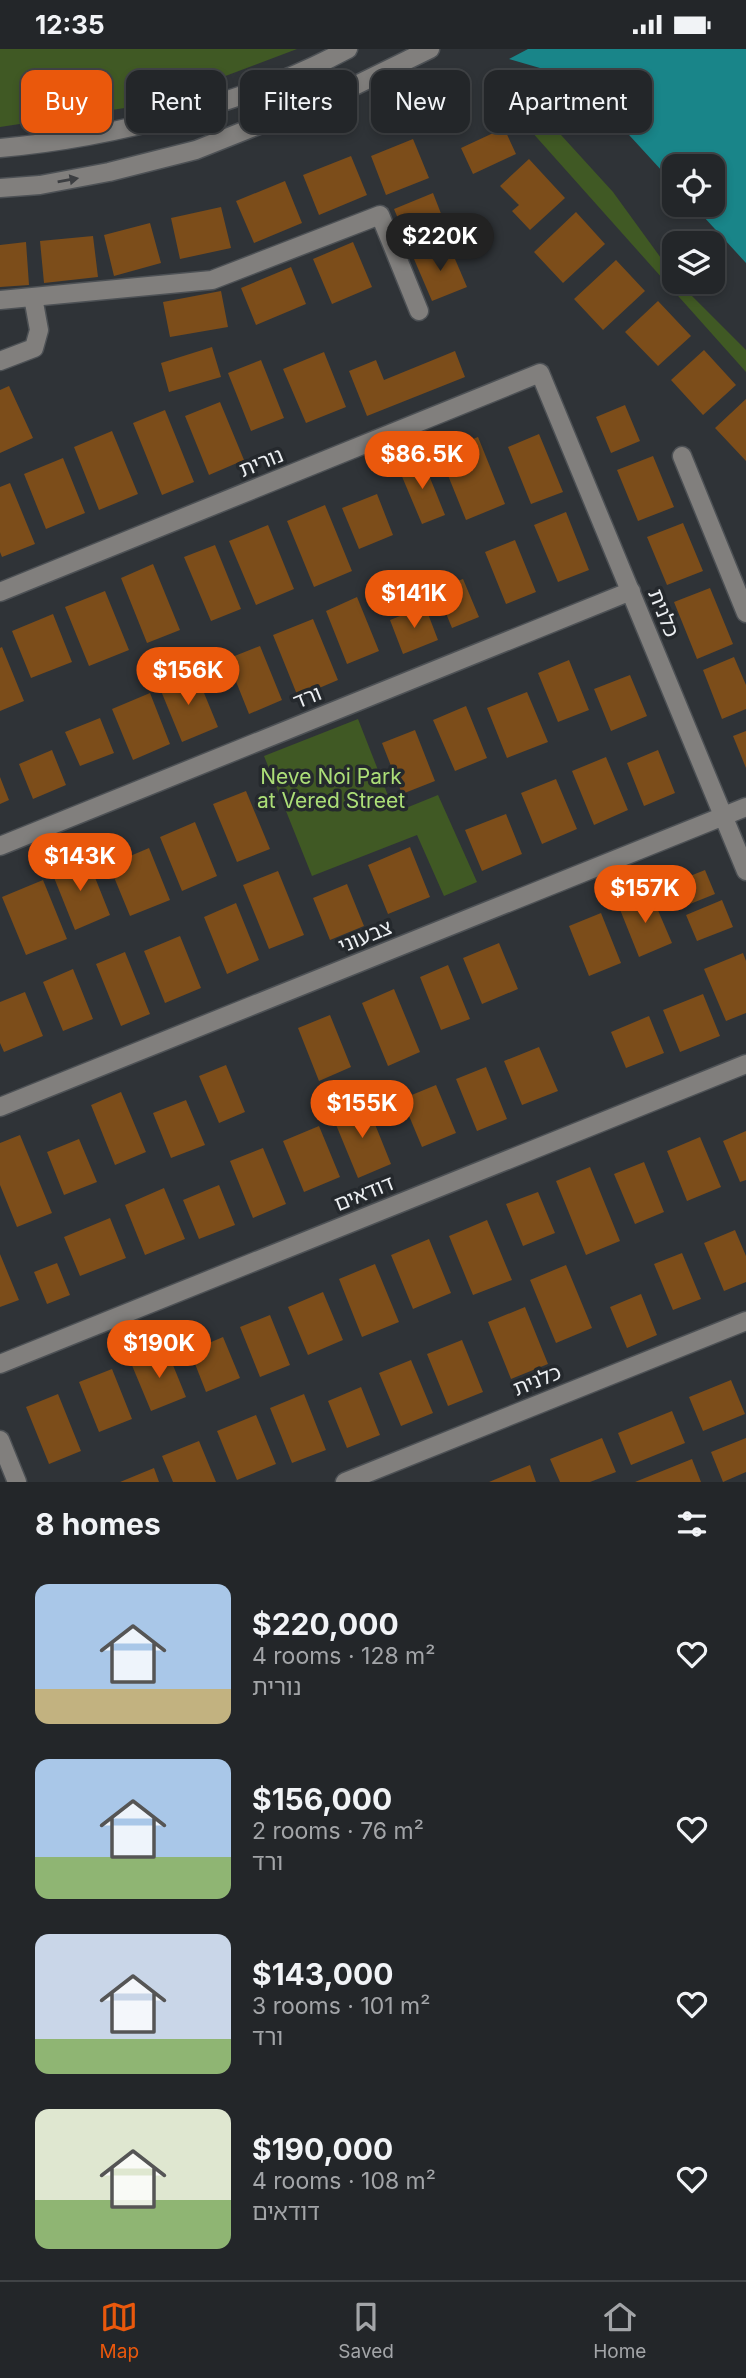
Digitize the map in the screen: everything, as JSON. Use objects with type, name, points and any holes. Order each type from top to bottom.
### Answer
[{"type":"street","points":[[0,148],[35,145],[101,133],[185,112],[317,66],[348,49]]},
{"type":"street","points":[[0,188],[40,185],[109,172],[196,150],[323,100],[425,52]]},
{"type":"street","points":[[0,300],[212,280],[380,215],[419,311]]},
{"type":"street","points":[[0,361],[34,348],[39,330],[33,297]]},
{"type":"street","name":"כלנית","points":[[540,373],[746,871]]},
{"type":"street","name":"נורית","points":[[0,592],[540,373]]},
{"type":"street","points":[[682,456],[746,613]]},
{"type":"street","name":"ורד","points":[[0,846],[631,591]]},
{"type":"street","name":"צבעוני","points":[[0,1107],[746,807]]},
{"type":"street","name":"דודאים","points":[[0,1364],[746,1064]]},
{"type":"street","name":"כלנית","points":[[345,1482],[746,1321]]},
{"type":"street","points":[[0,1440],[17,1482]]},
{"type":"green space","points":[[0,49],[297,49],[226,76],[226,70],[126,70],[126,108],[112,110],[112,70],[21,70],[21,124],[0,127]]},
{"type":"green space","points":[[533,133],[559,133],[613,192],[662,259],[662,278]]},
{"type":"green space","points":[[676,294],[690,294],[746,350],[746,372]]},
{"type":"green space","name":"Neve Noi Park at Vered Street","points":[[358,719],[387,793],[401,810],[438,795],[477,882],[444,896],[417,835],[312,876],[264,756]]},
{"type":"water","points":[[528,49],[746,49],[746,263],[725,240],[725,231],[717,231],[704,217],[725,217],[725,154],[662,154],[662,171],[627,133],[652,133],[652,70],[547,70],[509,59]]},
{"type":"building","points":[[493,133],[506,133],[516,154],[473,174],[461,148]]},
{"type":"building","points":[[413,139],[429,178],[386,195],[371,156]]},
{"type":"building","points":[[351,156],[367,195],[319,215],[303,175]]},
{"type":"building","points":[[529,159],[565,198],[530,230],[512,211],[519,205],[500,186]]},
{"type":"building","points":[[285,181],[302,223],[254,243],[236,201]]},
{"type":"building","points":[[433,193],[447,229],[409,245],[394,209]]},
{"type":"building","points":[[221,207],[231,248],[180,259],[171,218]]},
{"type":"building","points":[[576,212],[605,244],[563,283],[534,252]]},
{"type":"building","points":[[150,223],[161,263],[114,276],[104,235]]},
{"type":"building","points":[[93,236],[98,277],[44,283],[40,241]]},
{"type":"building","points":[[26,242],[29,285],[0,287],[0,245]]},
{"type":"building","points":[[353,242],[372,287],[332,304],[313,259]]},
{"type":"building","points":[[449,245],[467,287],[432,301],[414,259]]},
{"type":"building","points":[[616,260],[645,291],[603,330],[574,299]]},
{"type":"building","points":[[291,267],[306,304],[256,325],[241,288]]},
{"type":"building","points":[[221,291],[228,327],[170,337],[163,302]]},
{"type":"building","points":[[658,301],[691,336],[658,366],[625,332]]},
{"type":"building","points":[[212,347],[221,377],[169,392],[161,363]]},
{"type":"building","points":[[704,350],[736,385],[703,415],[671,380]]},
{"type":"building","points":[[455,351],[465,377],[367,416],[349,371],[376,360],[384,380]]},
{"type":"building","points":[[324,352],[346,407],[306,423],[283,369]]},
{"type":"building","points":[[261,360],[284,418],[251,431],[228,373]]},
{"type":"building","points":[[9,386],[33,438],[0,453],[0,390]]},
{"type":"building","points":[[746,399],[746,461],[715,428]]},
{"type":"building","points":[[220,402],[244,460],[209,475],[185,416]]},
{"type":"building","points":[[625,405],[640,441],[611,453],[596,417]]},
{"type":"building","points":[[165,410],[194,482],[162,495],[133,423]]},
{"type":"building","points":[[112,431],[138,494],[99,510],[74,447]]},
{"type":"building","points":[[539,434],[563,492],[531,504],[508,447]]},
{"type":"building","points":[[478,437],[505,504],[466,520],[439,453]]},
{"type":"building","points":[[653,456],[674,507],[638,521],[617,470]]},
{"type":"building","points":[[63,458],[85,513],[46,529],[24,474]]},
{"type":"building","points":[[422,458],[445,515],[422,524],[398,467]]},
{"type":"building","points":[[10,483],[35,544],[2,557],[0,487]]},
{"type":"building","points":[[377,494],[393,535],[359,549],[342,508]]},
{"type":"building","points":[[325,505],[352,571],[314,587],[287,521]]},
{"type":"building","points":[[566,512],[589,570],[558,582],[534,525]]},
{"type":"building","points":[[683,523],[703,571],[667,585],[647,537]]},
{"type":"building","points":[[268,525],[294,589],[256,605],[229,541]]},
{"type":"building","points":[[515,540],[536,592],[506,604],[485,552]]},
{"type":"building","points":[[215,545],[241,609],[211,621],[184,557]]},
{"type":"building","points":[[153,564],[180,630],[147,643],[121,578]]},
{"type":"building","points":[[463,579],[479,617],[452,628],[436,589]]},
{"type":"building","points":[[710,588],[733,644],[697,659],[674,602]]},
{"type":"building","points":[[105,591],[129,650],[89,666],[65,607]]},
{"type":"building","points":[[357,597],[379,651],[347,664],[326,611]]},
{"type":"building","points":[[425,606],[438,640],[403,654],[390,620]]},
{"type":"building","points":[[53,614],[72,662],[31,678],[12,631]]},
{"type":"building","points":[[313,619],[338,680],[298,697],[273,635]]},
{"type":"building","points":[[260,646],[282,700],[249,714],[227,659]]},
{"type":"building","points":[[2,647],[24,701],[0,711],[0,648]]},
{"type":"building","points":[[734,657],[746,685],[746,709],[722,719],[703,670]]},
{"type":"building","points":[[569,660],[589,710],[558,722],[538,673]]},
{"type":"building","points":[[195,671],[218,727],[182,742],[159,686]]},
{"type":"building","points":[[630,675],[647,716],[611,731],[594,689]]},
{"type":"building","points":[[527,692],[548,742],[507,758],[487,708]]},
{"type":"building","points":[[150,693],[170,744],[133,760],[112,709]]},
{"type":"building","points":[[466,706],[487,758],[455,771],[433,720]]},
{"type":"building","points":[[100,718],[114,753],[80,766],[65,732]]},
{"type":"building","points":[[415,730],[435,781],[402,794],[382,743]]},
{"type":"building","points":[[746,731],[746,768],[733,736]]},
{"type":"building","points":[[52,750],[66,785],[33,799],[19,764]]},
{"type":"building","points":[[658,750],[675,793],[644,806],[627,763]]},
{"type":"building","points":[[606,757],[628,810],[594,825],[572,771]]},
{"type":"building","points":[[0,777],[9,800],[0,804]]},
{"type":"building","points":[[556,779],[577,829],[542,844],[521,793]]},
{"type":"building","points":[[246,791],[270,849],[237,862],[213,804]]},
{"type":"building","points":[[506,814],[522,854],[482,871],[465,830]]},
{"type":"building","points":[[195,822],[217,876],[182,891],[160,837]]},
{"type":"building","points":[[410,847],[430,897],[388,914],[368,865]]},
{"type":"building","points":[[149,848],[170,900],[130,916],[109,865]]},
{"type":"building","points":[[86,855],[110,915],[75,930],[51,870]]},
{"type":"building","points":[[705,870],[715,894],[680,908],[670,884]]},
{"type":"building","points":[[278,871],[304,935],[269,949],[243,885]]},
{"type":"building","points":[[43,880],[67,939],[26,955],[2,897]]},
{"type":"building","points":[[347,884],[364,926],[330,940],[313,898]]},
{"type":"building","points":[[651,894],[672,943],[639,957],[619,907]]},
{"type":"building","points":[[722,900],[733,927],[697,941],[686,915]]},
{"type":"building","points":[[236,903],[259,960],[227,974],[204,917]]},
{"type":"building","points":[[601,913],[621,963],[589,976],[569,926]]},
{"type":"building","points":[[180,936],[201,988],[165,1003],[144,951]]},
{"type":"building","points":[[499,943],[518,989],[482,1004],[463,958]]},
{"type":"building","points":[[125,952],[150,1014],[121,1026],[96,964]]},
{"type":"building","points":[[743,953],[746,961],[746,1013],[726,1021],[704,969]]},
{"type":"building","points":[[448,965],[470,1019],[441,1030],[420,977]]},
{"type":"building","points":[[73,969],[93,1019],[63,1031],[43,982]]},
{"type":"building","points":[[394,989],[420,1052],[388,1066],[362,1003]]},
{"type":"building","points":[[25,992],[43,1036],[4,1052],[0,1043],[0,1002]]},
{"type":"building","points":[[703,994],[720,1036],[680,1052],[663,1010]]},
{"type":"building","points":[[330,1015],[351,1067],[319,1081],[298,1028]]},
{"type":"building","points":[[649,1016],[664,1053],[626,1068],[611,1032]]},
{"type":"building","points":[[539,1047],[558,1091],[522,1105],[504,1061]]},
{"type":"building","points":[[226,1065],[245,1112],[219,1123],[199,1076]]},
{"type":"building","points":[[486,1067],[507,1119],[477,1131],[456,1079]]},
{"type":"building","points":[[436,1085],[456,1133],[422,1147],[402,1099]]},
{"type":"building","points":[[121,1092],[146,1152],[115,1165],[91,1105]]},
{"type":"building","points":[[186,1100],[205,1145],[171,1158],[153,1113]]},
{"type":"building","points":[[366,1102],[391,1164],[358,1178],[332,1115]]},
{"type":"building","points":[[319,1126],[340,1177],[304,1192],[283,1141]]},
{"type":"building","points":[[746,1131],[746,1180],[740,1182],[723,1141]]},
{"type":"building","points":[[20,1135],[52,1213],[17,1227],[0,1185],[0,1143]]},
{"type":"building","points":[[700,1137],[721,1187],[687,1201],[667,1151]]},
{"type":"building","points":[[79,1139],[97,1182],[64,1195],[47,1152]]},
{"type":"building","points":[[263,1148],[286,1204],[253,1218],[230,1161]]},
{"type":"building","points":[[644,1162],[664,1212],[635,1224],[614,1174]]},
{"type":"building","points":[[590,1167],[620,1241],[586,1255],[556,1181]]},
{"type":"building","points":[[219,1185],[235,1225],[199,1239],[183,1200]]},
{"type":"building","points":[[164,1188],[185,1239],[145,1255],[125,1205]]},
{"type":"building","points":[[538,1192],[555,1233],[523,1246],[506,1204]]},
{"type":"building","points":[[110,1218],[126,1258],[80,1276],[64,1237]]},
{"type":"building","points":[[487,1220],[512,1280],[473,1295],[449,1236]]},
{"type":"building","points":[[735,1230],[746,1256],[746,1282],[724,1291],[704,1243]]},
{"type":"building","points":[[429,1239],[451,1293],[413,1309],[391,1255]]},
{"type":"building","points":[[682,1253],[701,1299],[673,1310],[654,1264]]},
{"type":"building","points":[[0,1254],[19,1300],[0,1307]]},
{"type":"building","points":[[57,1263],[70,1295],[47,1304],[34,1272]]},
{"type":"building","points":[[375,1264],[399,1322],[362,1337],[339,1279]]},
{"type":"building","points":[[566,1265],[592,1328],[556,1343],[530,1280]]},
{"type":"building","points":[[323,1292],[343,1340],[308,1355],[288,1307]]},
{"type":"building","points":[[641,1294],[657,1335],[627,1348],[610,1307]]},
{"type":"building","points":[[525,1307],[548,1364],[511,1379],[488,1322]]},
{"type":"building","points":[[270,1315],[290,1365],[260,1377],[240,1327]]},
{"type":"building","points":[[223,1337],[240,1378],[206,1392],[190,1351]]},
{"type":"building","points":[[462,1340],[483,1392],[448,1406],[427,1354]]},
{"type":"building","points":[[166,1348],[186,1397],[151,1411],[131,1363]]},
{"type":"building","points":[[411,1360],[433,1413],[401,1426],[379,1373]]},
{"type":"building","points":[[112,1369],[132,1419],[99,1432],[79,1382]]},
{"type":"building","points":[[731,1380],[745,1414],[703,1431],[689,1397]]},
{"type":"building","points":[[361,1387],[380,1435],[347,1448],[328,1401]]},
{"type":"building","points":[[58,1394],[81,1451],[49,1464],[26,1407]]},
{"type":"building","points":[[304,1394],[326,1450],[292,1463],[270,1408]]},
{"type":"building","points":[[672,1411],[685,1443],[631,1465],[618,1433]]},
{"type":"building","points":[[256,1415],[276,1464],[237,1480],[217,1431]]},
{"type":"building","points":[[602,1438],[616,1472],[590,1482],[560,1482],[550,1459]]},
{"type":"building","points":[[746,1438],[746,1472],[723,1482],[711,1452]]},
{"type":"building","points":[[199,1441],[216,1482],[173,1482],[162,1456]]},
{"type":"building","points":[[692,1459],[701,1482],[635,1482]]},
{"type":"building","points":[[530,1465],[536,1482],[489,1482]]},
{"type":"building","points":[[154,1468],[159,1482],[120,1482]]}]
